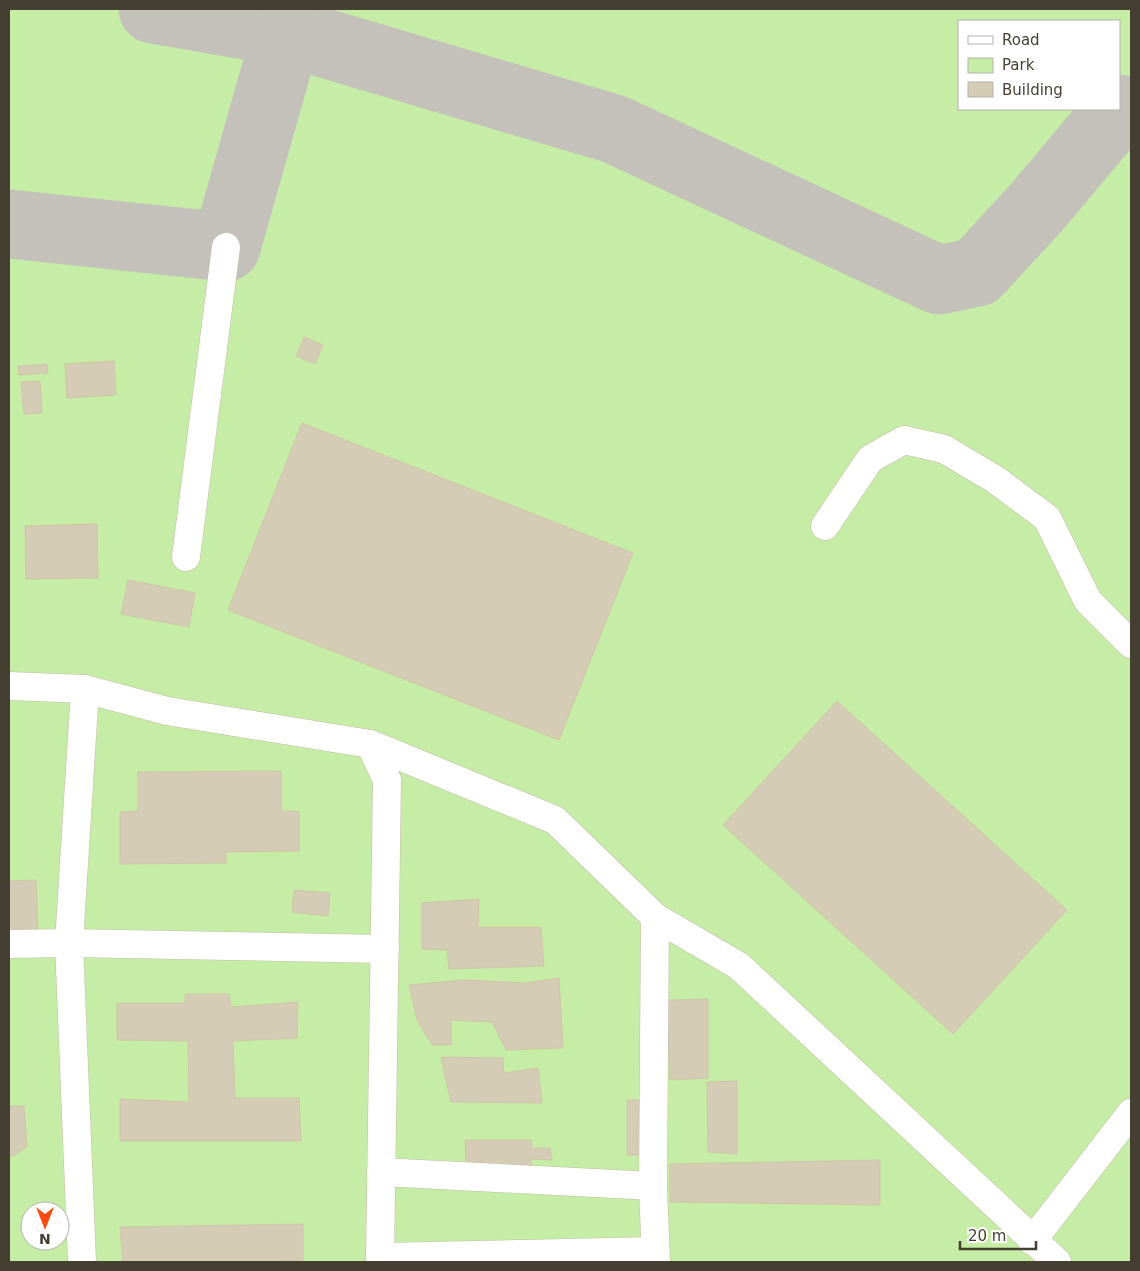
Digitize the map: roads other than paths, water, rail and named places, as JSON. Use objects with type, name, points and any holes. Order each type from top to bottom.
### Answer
[{"type":"street","points":[[186,557],[226,247]]},
{"type":"street","points":[[825,526],[870,459],[904,440],[944,449],[996,480],[1047,518],[1088,601],[1131,644]]},
{"type":"street","points":[[9,686],[85,689],[167,711],[370,744],[555,820],[656,917],[739,966],[1032,1241],[1057,1262]]},
{"type":"street","points":[[82,1262],[69,943],[85,689]]},
{"type":"street","points":[[370,744],[387,780],[380,1260],[655,1256],[653,1186],[656,917]]},
{"type":"street","points":[[9,944],[69,943],[385,950]]},
{"type":"street","points":[[1032,1241],[1131,1113]]},
{"type":"street","points":[[380,1172],[653,1186]]}]
